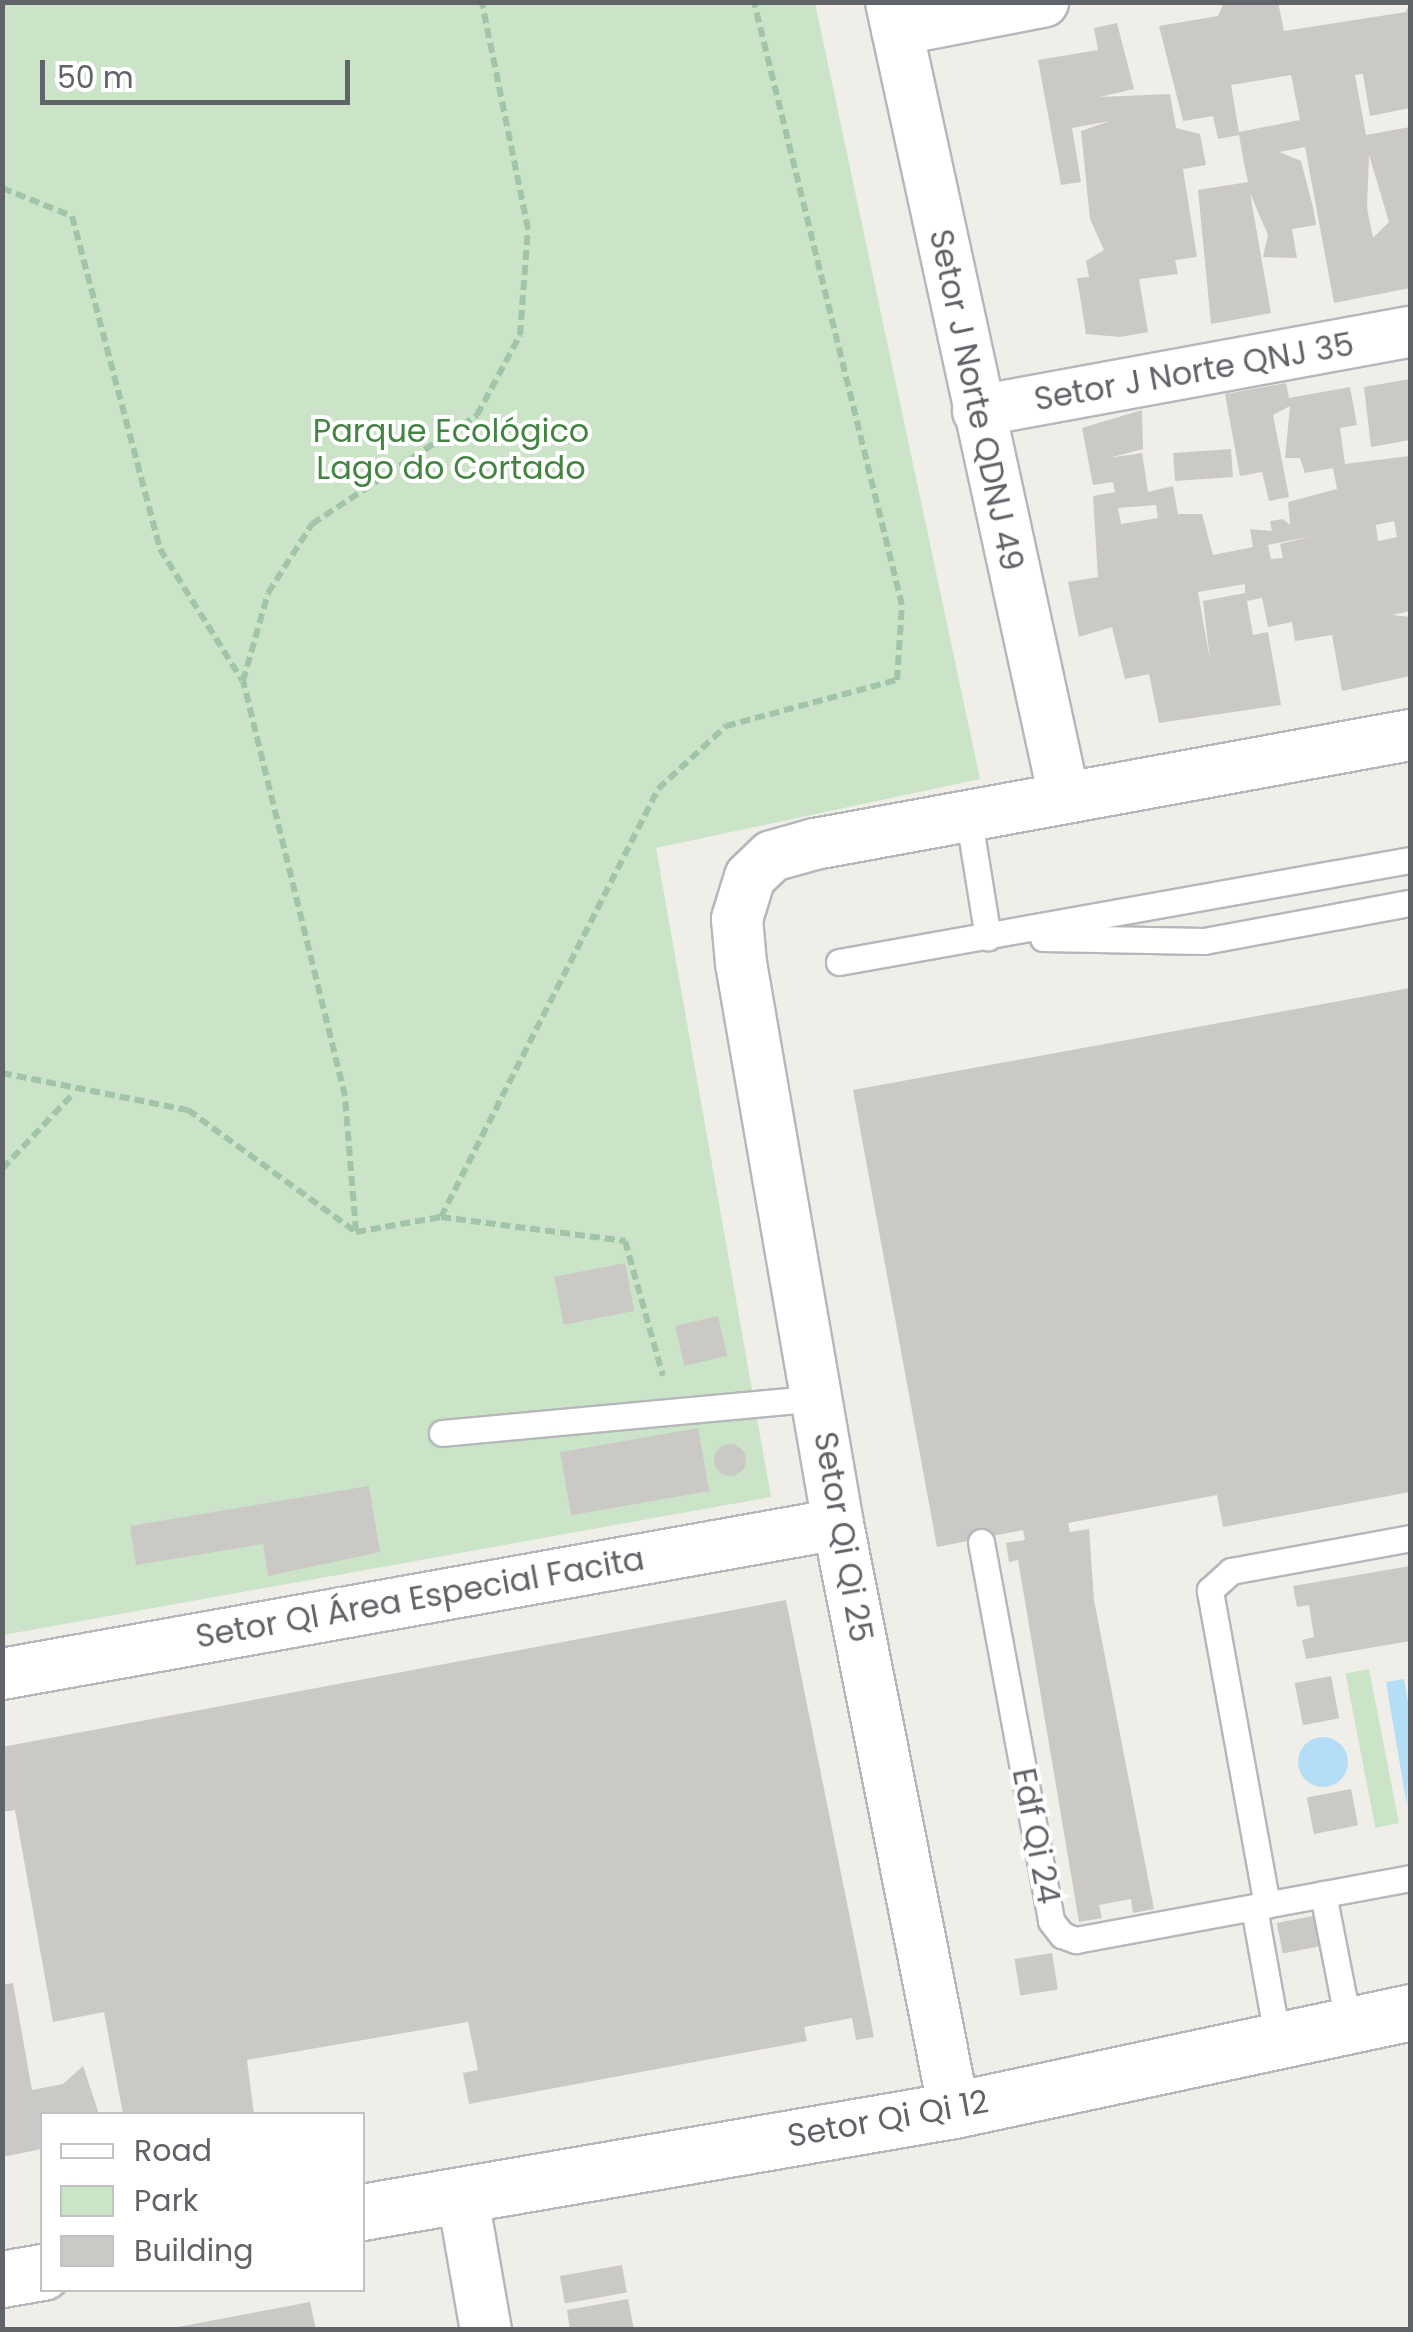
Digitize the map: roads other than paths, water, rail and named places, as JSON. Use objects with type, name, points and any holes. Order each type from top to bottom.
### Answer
[{"type":"street","points":[[894,16],[1043,2]]},
{"type":"street","name":"Setor J Norte QDNJ 49","points":[[894,16],[1064,797]]},
{"type":"street","name":"Setor J Norte QNJ 35","points":[[978,412],[1410,332]]},
{"type":"street","name":"Setor Qi Qi 25","points":[[954,2110],[838,1524],[741,963],[737,919],[750,877],[772,856],[968,814],[1410,735]]},
{"type":"street","name":"Setor QI Área Especial Facita","points":[[2,1674],[838,1524]]},
{"type":"street","name":"Setor Qi Qi 12","points":[[365,2211],[954,2110],[1277,2036],[1410,2012]]},
{"type":"street","points":[[462,2193],[486,2330]]},
{"type":"street","points":[[2,2280],[40,2272]]},
{"type":"lane","points":[[968,814],[988,937]]},
{"type":"lane","points":[[839,962],[1410,860]]},
{"type":"lane","points":[[988,937],[1204,940],[1410,903]]},
{"type":"lane","points":[[442,1434],[819,1398]]},
{"type":"lane","points":[[1277,2036],[1261,1906],[1210,1590],[1231,1571],[1410,1538]]},
{"type":"lane","name":"Edf Qi 24","points":[[981,1542],[1056,1929],[1076,1940],[1261,1906]]},
{"type":"lane","points":[[1261,1906],[1410,1878]]},
{"type":"lane","points":[[1323,1894],[1348,2022]]},
{"type":"water","points":[[1404,1679],[1410,1714],[1407,1806],[1386,1682]]},
{"type":"water","points":[[1323,1737],[1341,1744],[1348,1762],[1341,1780],[1323,1787],[1305,1780],[1298,1762],[1305,1744]]},
{"type":"park label","name":"Parque Ecológico Lago do Cortado","points":[[451,450]]}]
